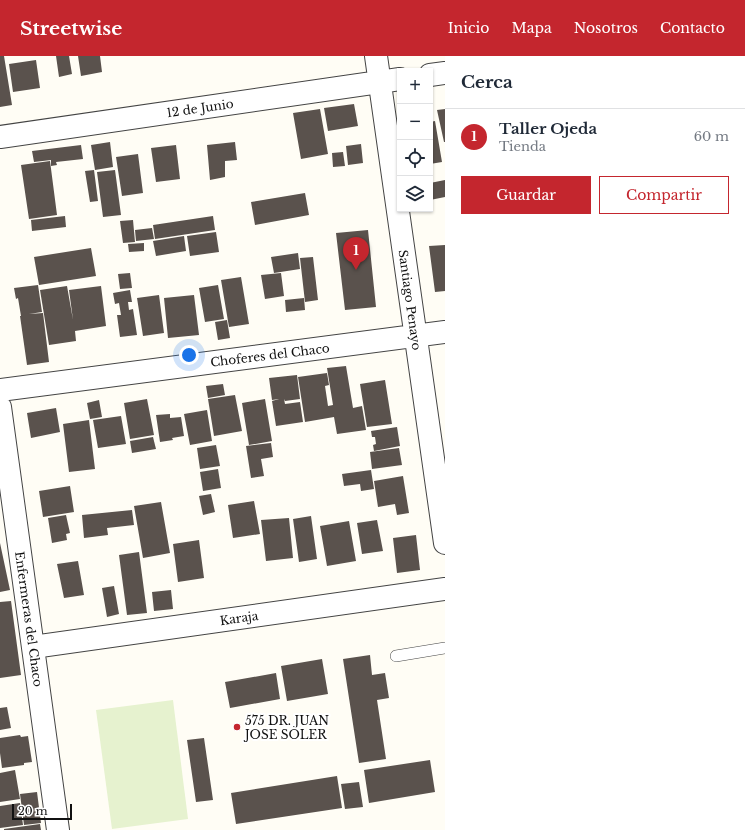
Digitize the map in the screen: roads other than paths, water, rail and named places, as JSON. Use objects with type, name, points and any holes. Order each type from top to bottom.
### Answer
[{"type":"street","name":"Santiago Penayo","points":[[376,56],[390,81],[415,337],[445,543]]},
{"type":"street","points":[[433,74],[445,72]]},
{"type":"street","name":"12 de Junio","points":[[0,137],[390,81]]},
{"type":"street","name":"Choferes del Chaco","points":[[0,390],[445,332]]},
{"type":"street","name":"Enfermeras del Chaco","points":[[0,407],[58,830]]},
{"type":"street","name":"Karaja","points":[[33,647],[445,589]]},
{"type":"lane","points":[[396,656],[445,648]]},
{"type":"place","name":"Taller Ojeda","points":[[356,270]]},
{"type":"place","name":"575 DR. JUAN JOSE SOLER","points":[[237,727]]}]
